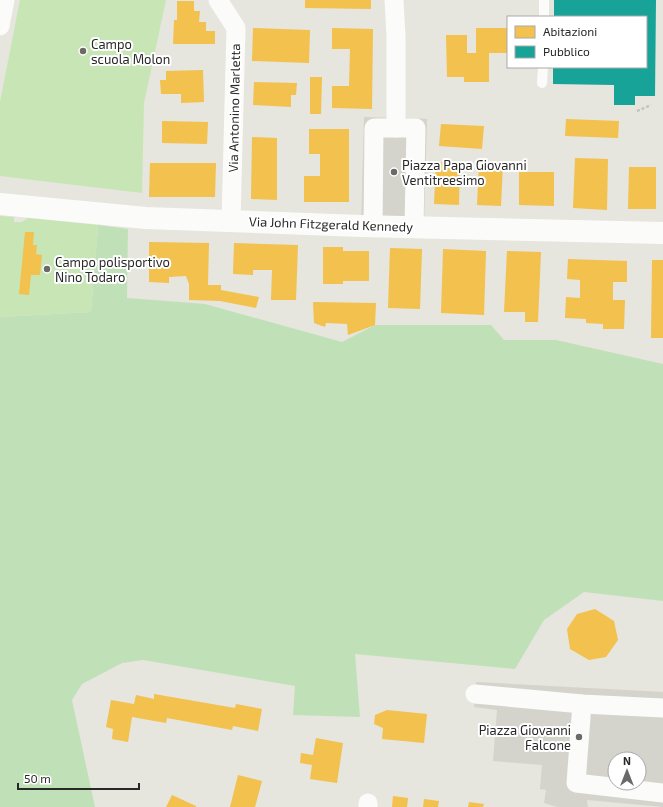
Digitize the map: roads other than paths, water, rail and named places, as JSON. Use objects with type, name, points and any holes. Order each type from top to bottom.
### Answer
[{"type":"street","points":[[0,26],[5,0]]},
{"type":"street","name":"Via Antonino Marletta","points":[[218,0],[236,28],[231,221]]},
{"type":"street","points":[[394,0],[396,36],[396,122]]},
{"type":"street","points":[[373,226],[374,128],[396,122],[416,128],[414,226]]},
{"type":"street","name":"Via John Fitzgerald Kennedy","points":[[0,204],[141,218],[373,226],[663,233]]},
{"type":"street","points":[[475,694],[582,704],[663,708]]},
{"type":"street","points":[[582,704],[576,783],[663,793]]},
{"type":"lane","points":[[544,0],[544,16]]},
{"type":"lane","points":[[542,83],[543,68]]},
{"type":"place","name":"Campo scuola Molon","points":[[83,51]]},
{"type":"place","name":"Piazza Papa Giovanni Ventitreesimo","points":[[394,172]]},
{"type":"place","name":"Campo polisportivo Nino Todaro","points":[[47,269]]},
{"type":"place","name":"Piazza Giovanni Falcone","points":[[579,737]]}]
